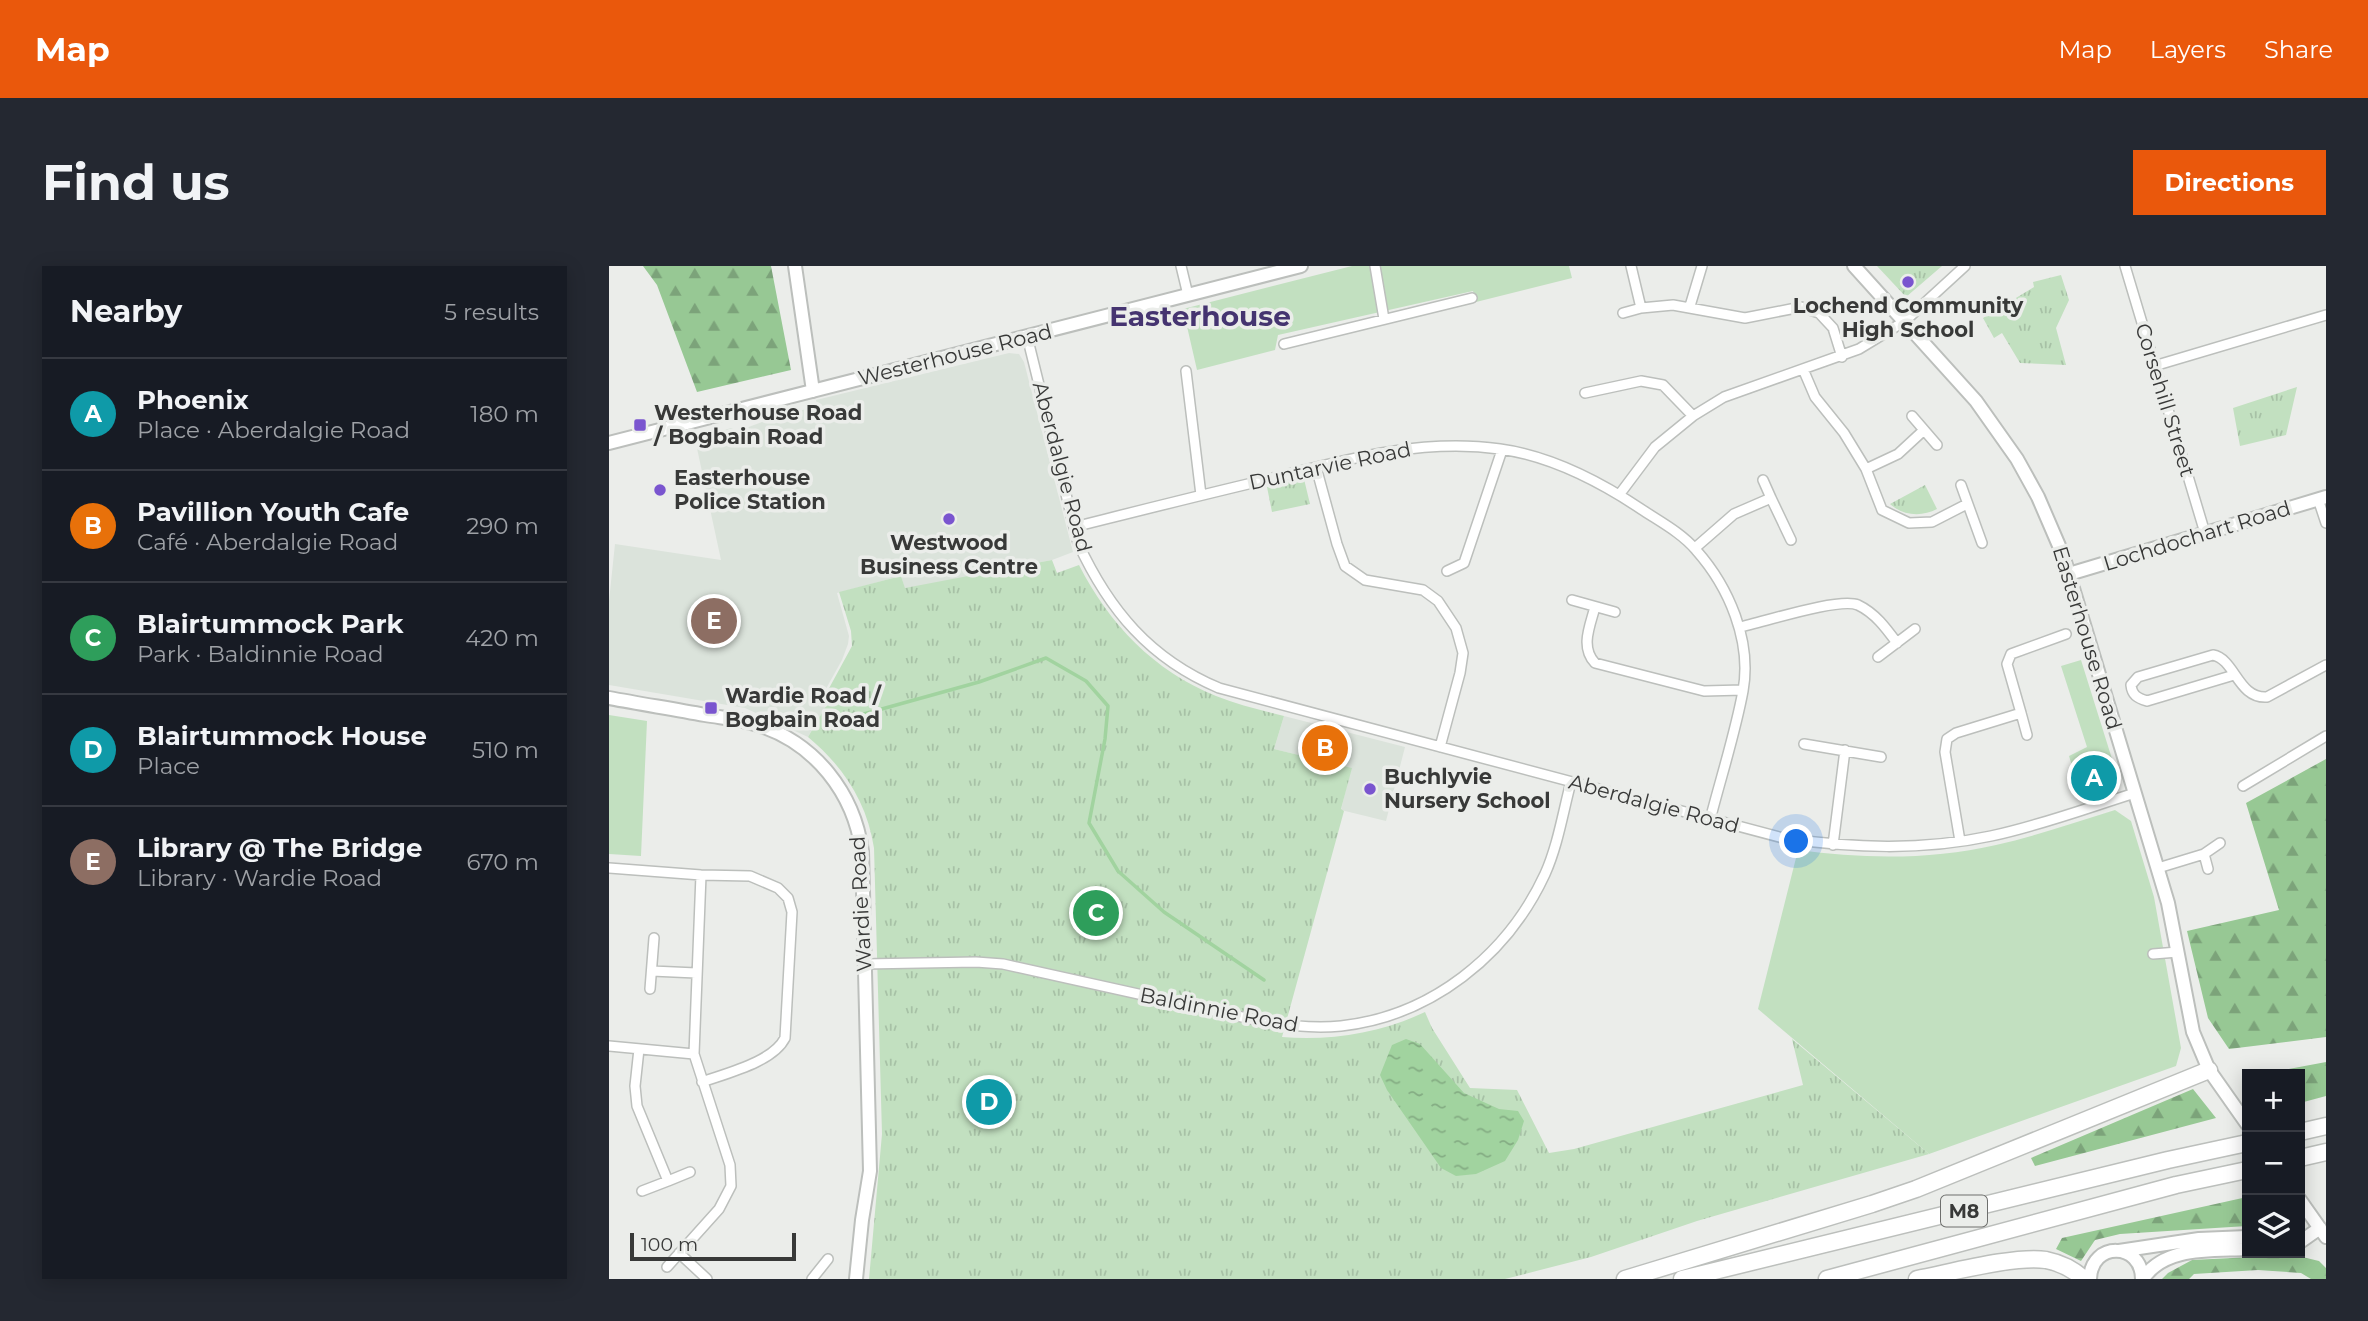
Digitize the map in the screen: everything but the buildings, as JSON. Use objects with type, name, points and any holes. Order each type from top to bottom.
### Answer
[{"type":"highway","points":[[1625,1279],[1916,1189],[2209,1070]]},
{"type":"highway","points":[[2305,1131],[2326,1126]]},
{"type":"highway","name":"M8","points":[[1682,1279],[2242,1144]]},
{"type":"highway","points":[[2305,1157],[2326,1152]]},
{"type":"highway","name":"M8","points":[[1827,1279],[2176,1185],[2242,1171]]},
{"type":"highway","points":[[1917,1279],[1998,1264],[2043,1259],[2068,1267],[2084,1279]]},
{"type":"street","points":[[795,266],[813,391]]},
{"type":"street","points":[[1181,266],[1188,295]]},
{"type":"street","name":"Westerhouse Road","points":[[609,443],[1301,266]]},
{"type":"street","points":[[1375,266],[1384,320]]},
{"type":"street","points":[[1631,266],[1641,307]]},
{"type":"street","points":[[1691,306],[1702,266]]},
{"type":"street","name":"Easterhouse Road","points":[[1854,266],[1976,401],[2017,459],[2050,522],[2069,574],[2174,925],[2193,1032],[2209,1070],[2242,1116]]},
{"type":"street","points":[[1619,495],[1655,447],[1693,416],[1724,397],[1859,349],[1905,321],[1965,266]]},
{"type":"street","name":"Corsehill Street","points":[[2125,266],[2204,533]]},
{"type":"street","points":[[1285,344],[1472,298]]},
{"type":"street","points":[[1623,313],[1641,307],[1673,305],[1691,306],[1745,318],[1801,307],[1819,313],[1833,328],[1842,357]]},
{"type":"street","points":[[2154,366],[2326,315]]},
{"type":"street","name":"Aberdalgie Road","points":[[1027,336],[1078,543],[1088,564],[1115,609],[1157,652],[1206,682],[1232,692],[1710,820],[1783,838],[1833,845],[1904,847],[1960,841],[2016,830],[2134,793]]},
{"type":"street","points":[[1803,369],[1815,397],[1844,433],[1866,469],[1882,510],[1909,523],[1933,522],[1968,503]]},
{"type":"street","points":[[1186,371],[1201,495]]},
{"type":"street","points":[[1585,393],[1641,382],[1663,385],[1693,416]]},
{"type":"street","points":[[1912,416],[1937,445]]},
{"type":"street","points":[[1866,469],[1898,454],[1924,430]]},
{"type":"street","name":"Duntarvie Road","points":[[1074,527],[1317,467],[1417,447],[1466,446],[1502,450],[1538,458],[1593,480],[1662,523],[1695,548],[1720,582],[1741,627],[1745,663],[1743,690],[1710,820]]},
{"type":"street","points":[[1447,571],[1464,563],[1502,450]]},
{"type":"street","points":[[1317,467],[1345,566],[1365,580],[1423,590],[1438,601],[1456,628],[1463,653],[1440,747]]},
{"type":"street","points":[[1763,480],[1791,540]]},
{"type":"street","points":[[1961,485],[1982,543]]},
{"type":"street","points":[[1695,548],[1734,514],[1771,498]]},
{"type":"street","points":[[2322,498],[2326,523]]},
{"type":"street","name":"Lochdochart Road","points":[[2069,574],[2322,498]]},
{"type":"street","points":[[1571,600],[1615,612]]},
{"type":"street","points":[[1741,627],[1838,603],[1857,604],[1882,622],[1897,643]]},
{"type":"street","points":[[1595,607],[1586,643],[1588,655],[1595,663],[1704,691],[1743,690]]},
{"type":"street","points":[[1878,657],[1915,629]]},
{"type":"street","points":[[2027,735],[2007,664],[2011,654],[2066,634]]},
{"type":"street","points":[[2234,675],[2147,701],[2138,699],[2131,685],[2139,677],[2213,655],[2221,658],[2251,694],[2267,697],[2326,666]]},
{"type":"street","name":"Wardie Road","points":[[609,698],[757,724],[773,730],[802,747],[821,764],[846,799],[860,838],[870,1171],[856,1279]]},
{"type":"street","points":[[1960,841],[1945,752],[1947,739],[1956,733],[2021,713]]},
{"type":"street","points":[[2243,786],[2326,736]]},
{"type":"street","points":[[1804,744],[1881,757]]},
{"type":"street","points":[[1833,845],[1846,750]]},
{"type":"street","name":"Baldinnie Road","points":[[864,964],[1003,964],[1291,1026],[1343,1026],[1387,1015],[1448,988],[1481,963],[1508,934],[1531,901],[1546,872],[1571,782]]},
{"type":"street","points":[[2158,868],[2204,854],[2220,843]]},
{"type":"street","points":[[2204,854],[2209,869]]},
{"type":"street","points":[[609,868],[750,876],[778,888],[788,898],[792,912],[786,1031],[782,1044],[763,1059],[702,1082]]},
{"type":"street","points":[[667,1267],[719,1209],[731,1186],[730,1165],[694,1054],[701,875]]},
{"type":"street","points":[[650,989],[654,938]]},
{"type":"street","points":[[2153,954],[2178,952]]},
{"type":"street","points":[[652,971],[697,973]]},
{"type":"street","points":[[609,1046],[694,1054]]},
{"type":"street","points":[[639,1049],[635,1086],[637,1106],[668,1181]]},
{"type":"street","points":[[642,1191],[690,1172]]},
{"type":"street","points":[[2305,1207],[2323,1232]]},
{"type":"street","points":[[2305,1232],[2323,1232]]},
{"type":"street","points":[[2305,1240],[2323,1232]]},
{"type":"street","points":[[2090,1279],[2091,1268],[2096,1260],[2110,1251],[2199,1239],[2242,1237]]},
{"type":"street","points":[[2142,1279],[2150,1268],[2167,1258],[2186,1253],[2242,1249]]},
{"type":"street","points":[[2119,1251],[2134,1258],[2139,1265],[2142,1279]]},
{"type":"street","points":[[679,1253],[707,1279]]},
{"type":"street","points":[[812,1279],[828,1259]]},
{"type":"shaded area","points":[[1009,353],[1019,354],[1024,362],[1073,552],[1052,560],[905,589],[901,576],[837,593],[849,636],[848,644],[822,696],[825,708],[808,737],[745,708],[609,685],[609,601],[615,544],[721,560],[695,439],[731,428],[738,431],[783,414],[817,407],[816,400]]},
{"type":"shaded area","points":[[1284,716],[1405,747],[1386,821],[1341,810],[1351,768],[1274,749]]},
{"type":"green space","points":[[643,266],[771,266],[791,370],[697,392],[657,285]]},
{"type":"green space","points":[[1352,266],[1569,266],[1572,278],[1476,302],[1473,291],[1278,335],[1275,350],[1197,370],[1183,309]]},
{"type":"green space","name":"Lochend Community High School","points":[[1877,266],[1942,266],[1906,297]]},
{"type":"green space","points":[[2061,275],[2069,300],[2056,328],[2066,365],[2020,363],[2002,333],[1994,338],[1983,318],[2034,287],[2033,282]]},
{"type":"green space","points":[[2297,387],[2286,435],[2240,446],[2233,408]]},
{"type":"green space","points":[[1304,479],[1310,504],[1272,512],[1267,487]]},
{"type":"green space","points":[[1925,485],[1937,509],[1913,514],[1890,504]]},
{"type":"green space","points":[[1052,560],[1057,573],[1079,565],[1104,607],[1119,626],[1153,659],[1173,673],[1224,699],[1284,716],[1274,749],[1352,768],[1341,809],[1344,811],[1282,1037],[1319,1038],[1355,1034],[1391,1025],[1425,1012],[1432,1028],[1470,1088],[1517,1090],[1549,1153],[1574,1149],[1803,1085],[1792,1039],[1929,1154],[1697,1221],[1591,1257],[1505,1279],[869,1279],[882,1134],[874,848],[866,815],[852,786],[832,760],[808,737],[826,706],[827,692],[852,646],[851,631],[839,592],[901,576],[905,588]]},
{"type":"green space","points":[[2081,660],[2118,778],[2112,788],[2082,799],[2069,756],[2087,747],[2061,666]]},
{"type":"green space","points":[[609,715],[647,721],[641,856],[609,854]]},
{"type":"green space","points":[[2326,759],[2326,1037],[2229,1049],[2208,1018],[2187,931],[2279,910],[2246,803]]},
{"type":"green space","points":[[2115,810],[2131,821],[2154,897],[2181,1048],[2176,1066],[1929,1154],[1758,1009],[1798,850],[1848,855],[1922,856],[1972,850],[2041,833]]},
{"type":"green space","points":[[2326,1062],[2326,1096],[2305,1102],[2305,1069],[2289,1069]]},
{"type":"green space","points":[[2193,1089],[2216,1118],[2035,1166],[2031,1158]]},
{"type":"green space","points":[[2242,1198],[2242,1226],[2120,1234],[2095,1240],[2081,1261],[2056,1249],[2062,1238]]},
{"type":"green space","points":[[2305,1258],[2319,1261],[2326,1268],[2326,1279],[2311,1279],[2301,1273],[2258,1270],[2194,1274],[2189,1279],[2162,1279],[2192,1260]]},
{"type":"water","points":[[1406,1039],[1420,1044],[1464,1093],[1499,1109],[1518,1111],[1524,1121],[1518,1140],[1505,1161],[1476,1174],[1456,1176],[1441,1168],[1387,1090],[1380,1075],[1392,1045]]},
{"type":"waterway","points":[[853,717],[979,682],[1046,658],[1086,681],[1108,706],[1105,739],[1089,823],[1118,871],[1164,912],[1264,980]]},
{"type":"place","name":"Lochend Community High School","points":[[1908,282]]},
{"type":"place","name":"Westerhouse Road / Bogbain Road","points":[[640,425]]},
{"type":"place","name":"Easterhouse Police Station","points":[[660,490]]},
{"type":"place","name":"Westwood Business Centre","points":[[949,519]]},
{"type":"place","name":"Library @ The Bridge","points":[[714,621]]},
{"type":"place","name":"Wardie Road / Bogbain Road","points":[[711,708]]},
{"type":"place","name":"Pavillion Youth Cafe","points":[[1325,748]]},
{"type":"place","name":"Phoenix","points":[[2094,778]]},
{"type":"place","name":"Buchlyvie Nursery School","points":[[1370,789]]},
{"type":"place","name":"Blairtummock Park","points":[[1096,913]]},
{"type":"place","name":"Blairtummock House","points":[[989,1102]]},
{"type":"district","name":"Easterhouse","points":[[1200,316]]}]
